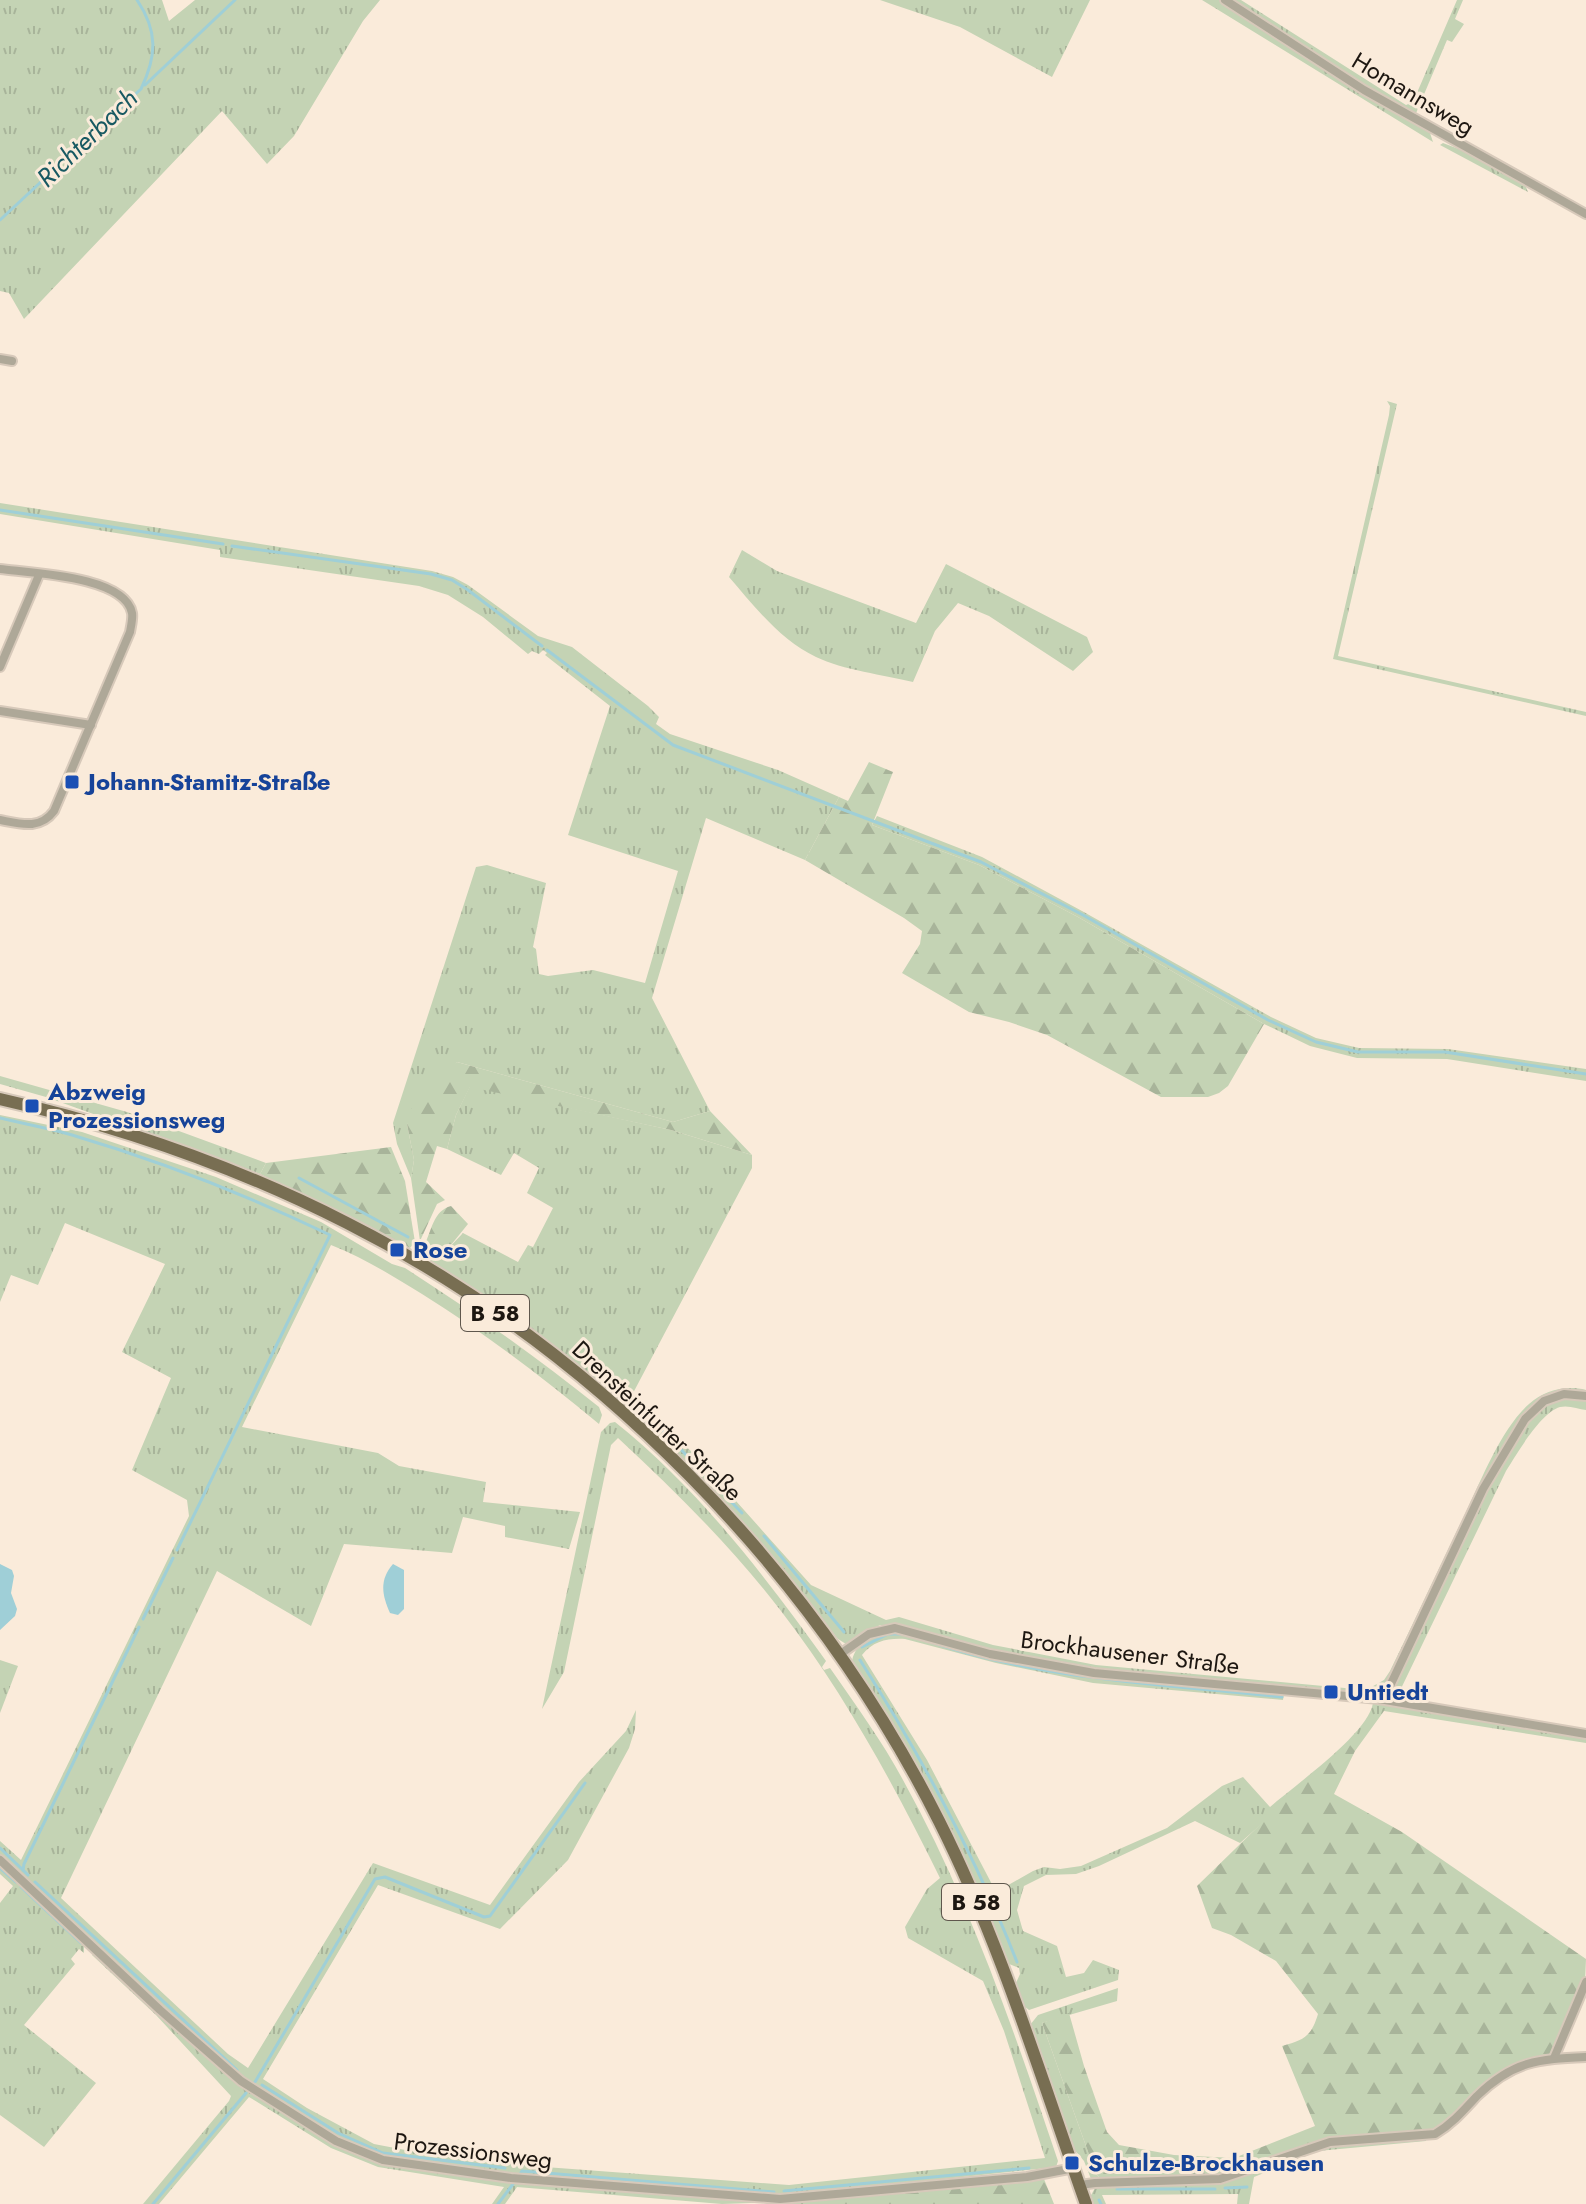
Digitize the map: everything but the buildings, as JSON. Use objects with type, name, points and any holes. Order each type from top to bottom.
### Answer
[{"type":"main road","name":"Drensteinfurter Straße","points":[[0,1099],[124,1132],[278,1190],[384,1243],[481,1303],[585,1381],[675,1462],[762,1555],[839,1655],[887,1728],[961,1867],[1006,1975],[1086,2204]]},
{"type":"street","name":"Homannsweg","points":[[1225,0],[1364,90],[1586,214]]},
{"type":"street","points":[[0,359],[12,361]]},
{"type":"street","points":[[0,569],[98,583],[124,598],[132,612],[130,632],[54,811],[47,821],[38,825],[0,820]]},
{"type":"street","points":[[0,667],[39,575]]},
{"type":"street","points":[[0,711],[91,725]]},
{"type":"street","points":[[1379,1699],[1389,1688],[1483,1489],[1525,1419],[1544,1401],[1564,1394],[1586,1396]]},
{"type":"street","name":"Brockhausener Straße","points":[[839,1655],[869,1634],[895,1628],[990,1654],[1094,1673],[1379,1699],[1586,1734]]},
{"type":"street","name":"Prozessionsweg","points":[[0,1860],[241,2081],[336,2141],[383,2160],[511,2178],[780,2199],[1046,2175],[1074,2168]]},
{"type":"street","points":[[1554,2058],[1586,1982]]},
{"type":"street","points":[[1080,2185],[1220,2179],[1330,2142],[1435,2134],[1446,2128],[1479,2094],[1510,2069],[1554,2058],[1586,2057]]},
{"type":"green space","points":[[0,0],[162,0],[169,21],[195,0],[380,0],[363,21],[294,136],[267,164],[222,111],[24,319],[9,293],[0,291]]},
{"type":"green space","points":[[880,0],[1090,0],[1052,77],[960,27]]},
{"type":"green space","points":[[1202,0],[1219,0],[1362,93],[1430,133],[1433,142]]},
{"type":"green space","points":[[1230,0],[1241,0],[1406,105],[1413,102],[1457,0],[1463,0],[1455,19],[1464,24],[1452,42],[1447,40],[1414,118]]},
{"type":"green space","points":[[1443,143],[1464,151],[1525,185],[1528,192],[1440,145]]},
{"type":"green space","points":[[1387,401],[1397,404],[1338,656],[1586,712],[1586,716],[1333,659],[1389,415]]},
{"type":"green space","points":[[0,503],[432,571],[453,577],[538,636],[572,647],[648,706],[659,717],[656,724],[670,734],[778,770],[839,797],[805,860],[706,818],[652,998],[710,1111],[673,1122],[457,1062],[407,1124],[414,1160],[411,1178],[397,1144],[393,1123],[476,867],[487,865],[546,883],[533,947],[536,949],[539,974],[548,976],[593,970],[645,983],[678,871],[568,835],[610,706],[545,655],[547,653],[543,650],[539,654],[532,651],[528,654],[483,617],[448,595],[419,586],[220,557],[220,550],[0,514]]},
{"type":"green space","points":[[742,550],[777,571],[916,623],[946,564],[1087,637],[1093,652],[1073,671],[989,616],[958,603],[935,631],[913,682],[838,665],[816,657],[791,642],[729,577]]},
{"type":"green space","points":[[869,762],[893,772],[872,825],[979,865],[1078,917],[1264,1024],[1228,1086],[1208,1097],[1161,1097],[1047,1035],[969,1012],[902,973],[920,944],[922,931],[805,860],[839,797],[848,801]]},
{"type":"green space","points":[[877,816],[982,857],[1271,1017],[1316,1038],[1359,1048],[1448,1049],[1586,1069],[1586,1081],[1447,1059],[1357,1058],[1310,1046],[1264,1024],[1078,917],[979,865],[872,825]]},
{"type":"green space","points":[[457,1062],[673,1122],[710,1111],[752,1155],[671,1130],[470,1087],[456,1115],[447,1149],[437,1146],[426,1182],[445,1200],[437,1204],[420,1241],[411,1178],[414,1160],[407,1124],[416,1091]]},
{"type":"green space","points":[[0,1076],[127,1112],[266,1163],[260,1174],[46,1097],[0,1084]]},
{"type":"green space","points":[[470,1086],[671,1130],[752,1155],[752,1168],[632,1395],[694,1454],[811,1585],[886,1620],[899,1617],[993,1645],[1096,1665],[1366,1690],[1384,1680],[1390,1671],[1486,1469],[1510,1426],[1529,1404],[1549,1392],[1571,1388],[1586,1390],[1586,1393],[1566,1391],[1523,1417],[1481,1489],[1390,1679],[1377,1692],[1368,1695],[1095,1671],[992,1651],[896,1625],[880,1625],[846,1644],[838,1639],[732,1512],[623,1404],[484,1297],[423,1256],[424,1246],[442,1255],[463,1233],[518,1262],[528,1245],[533,1247],[553,1208],[527,1193],[539,1168],[514,1153],[501,1175],[447,1149],[456,1115]]},
{"type":"green space","points":[[0,1115],[82,1132],[216,1177],[321,1222],[392,1264],[405,1268],[455,1301],[575,1388],[599,1407],[602,1415],[599,1424],[513,1356],[445,1309],[377,1267],[331,1245],[242,1427],[378,1453],[399,1466],[486,1482],[483,1502],[580,1512],[569,1549],[505,1537],[505,1526],[463,1517],[452,1553],[344,1544],[311,1626],[217,1571],[61,1898],[228,2054],[248,2068],[373,1863],[490,1905],[579,1782],[626,1731],[636,1710],[635,1729],[629,1748],[568,1860],[500,1929],[378,1885],[263,2079],[307,2108],[374,2144],[421,2153],[545,2167],[789,2185],[1045,2158],[1004,2031],[983,1981],[908,1938],[905,1927],[927,1889],[940,1878],[867,1741],[804,1642],[763,1588],[703,1521],[618,1438],[611,1445],[564,1672],[542,1709],[601,1432],[615,1422],[674,1475],[754,1565],[826,1661],[822,1667],[824,1670],[830,1668],[895,1765],[970,1919],[1025,2064],[1058,2161],[1056,2167],[779,2197],[510,2176],[383,2158],[337,2139],[216,2058],[0,1856],[0,1841],[21,1860],[189,1516],[187,1500],[132,1470],[171,1378],[122,1352],[165,1264],[65,1223],[38,1285],[11,1275],[0,1302]]},
{"type":"green space","points":[[391,1147],[405,1181],[415,1242],[410,1248],[260,1174],[266,1163]]},
{"type":"green space","points":[[451,1206],[468,1224],[442,1256],[424,1246],[440,1212]]},
{"type":"green space","points":[[1563,1398],[1586,1399],[1586,1410],[1560,1407],[1552,1411],[1523,1445],[1506,1471],[1395,1701],[1391,1690],[1486,1491],[1527,1422],[1547,1404]]},
{"type":"green space","points":[[894,1631],[990,1656],[1284,1694],[1283,1700],[1093,1683],[996,1663],[905,1639],[887,1640],[871,1646],[862,1655],[927,1760],[996,1892],[1033,1871],[1044,1867],[1060,1869],[1081,1866],[1167,1828],[1222,1786],[1243,1777],[1270,1807],[1345,1744],[1368,1715],[1373,1703],[1586,1737],[1586,1743],[1384,1711],[1355,1751],[1350,1746],[1240,1843],[1195,1821],[1099,1866],[1076,1874],[1046,1875],[1024,1886],[1017,1910],[1023,1931],[1057,1946],[1066,1977],[1084,1973],[1093,1960],[1119,1970],[1118,1980],[1029,2010],[1024,2006],[1016,1983],[1019,1968],[1009,1964],[939,1808],[852,1661],[862,1644]]},
{"type":"green space","points":[[0,1660],[18,1666],[0,1713]]},
{"type":"green space","points":[[1350,1745],[1355,1751],[1334,1794],[1402,1832],[1586,1959],[1585,1980],[1550,2056],[1507,2069],[1434,2132],[1330,2140],[1219,2177],[1100,2178],[1042,2023],[1069,2013],[1107,2132],[1119,2145],[1174,2155],[1234,2158],[1315,2126],[1282,2046],[1306,2036],[1318,2014],[1276,1961],[1231,1935],[1212,1928],[1197,1886],[1277,1808]]},
{"type":"green space","points":[[0,1864],[84,1943],[84,1953],[79,1949],[71,1959],[75,1964],[24,2025],[96,2083],[44,2147],[0,2115],[0,1903],[13,1886],[0,1874]]},
{"type":"green space","points":[[94,1954],[236,2081],[358,2154],[504,2180],[779,2202],[722,2204],[517,2187],[505,2204],[492,2204],[504,2187],[378,2167],[331,2148],[249,2097],[159,2204],[143,2204],[231,2096]]},
{"type":"green space","points":[[1118,1988],[1117,2001],[1042,2023],[1100,2178],[1091,2179],[1084,2161],[1072,2147],[1030,2025],[1038,2015]]},
{"type":"green space","points":[[1426,2137],[1426,2141],[1318,2151],[1254,2177],[1249,2204],[1237,2204],[1238,2194],[1102,2195],[1106,2204],[1093,2204],[1090,2197],[1098,2187],[1222,2182],[1331,2145]]},
{"type":"green space","points":[[1044,2179],[1054,2204],[778,2204],[779,2202]]},
{"type":"water","points":[[0,1564],[12,1570],[11,1593],[17,1609],[15,1616],[0,1630]]},
{"type":"water","points":[[393,1564],[404,1570],[404,1609],[398,1615],[390,1613],[384,1594],[384,1582]]},
{"type":"waterway","name":"Richterbach","points":[[0,220],[141,89],[150,66],[153,44],[149,22],[137,0]]},
{"type":"waterway","points":[[145,85],[235,0]]},
{"type":"waterway","points":[[0,510],[223,544]]},
{"type":"waterway","points":[[232,546],[431,574],[452,580],[542,646]]},
{"type":"waterway","points":[[547,650],[673,745],[981,862],[1083,915],[1268,1020],[1316,1042],[1358,1052],[1445,1052],[1586,1074]]},
{"type":"waterway","points":[[0,1118],[72,1135],[170,1168],[267,1206],[330,1235],[177,1550]]},
{"type":"waterway","points":[[299,1178],[408,1237]]},
{"type":"waterway","points":[[638,1405],[742,1513]]},
{"type":"waterway","points":[[764,1536],[844,1632]]},
{"type":"waterway","points":[[143,1619],[173,1558]]},
{"type":"waterway","points":[[28,1875],[23,1870],[24,1864],[139,1627]]},
{"type":"waterway","points":[[862,1647],[888,1634],[903,1634]]},
{"type":"waterway","points":[[922,1639],[1010,1664],[1055,1672],[1282,1697]]},
{"type":"waterway","points":[[860,1660],[946,1807],[1017,1962]]},
{"type":"waterway","points":[[255,2082],[375,1879],[385,1877],[484,1917],[490,1916],[585,1783]]},
{"type":"waterway","points":[[0,1848],[23,1870]]},
{"type":"waterway","points":[[0,1868],[16,1882]]},
{"type":"waterway","points":[[35,1882],[237,2070]]},
{"type":"waterway","points":[[21,1887],[81,1943]]},
{"type":"waterway","points":[[262,2085],[338,2133],[383,2153],[505,2168]]},
{"type":"waterway","points":[[153,2204],[246,2093]]},
{"type":"waterway","points":[[784,2191],[1029,2168]]},
{"type":"waterway","points":[[520,2174],[522,2171],[774,2192]]},
{"type":"waterway","points":[[498,2204],[513,2184]]},
{"type":"waterway","points":[[1225,2188],[1247,2187]]},
{"type":"waterway","points":[[1117,2189],[1215,2189]]},
{"type":"waterway","points":[[1099,2200],[1101,2204]]},
{"type":"place","name":"Johann-Stamitz-Straße","points":[[72,782]]},
{"type":"place","name":"Abzweig Prozessionsweg","points":[[32,1106]]},
{"type":"place","name":"Rose","points":[[397,1250]]},
{"type":"place","name":"Untiedt","points":[[1331,1692]]},
{"type":"place","name":"Schulze-Brockhausen","points":[[1072,2163]]}]
